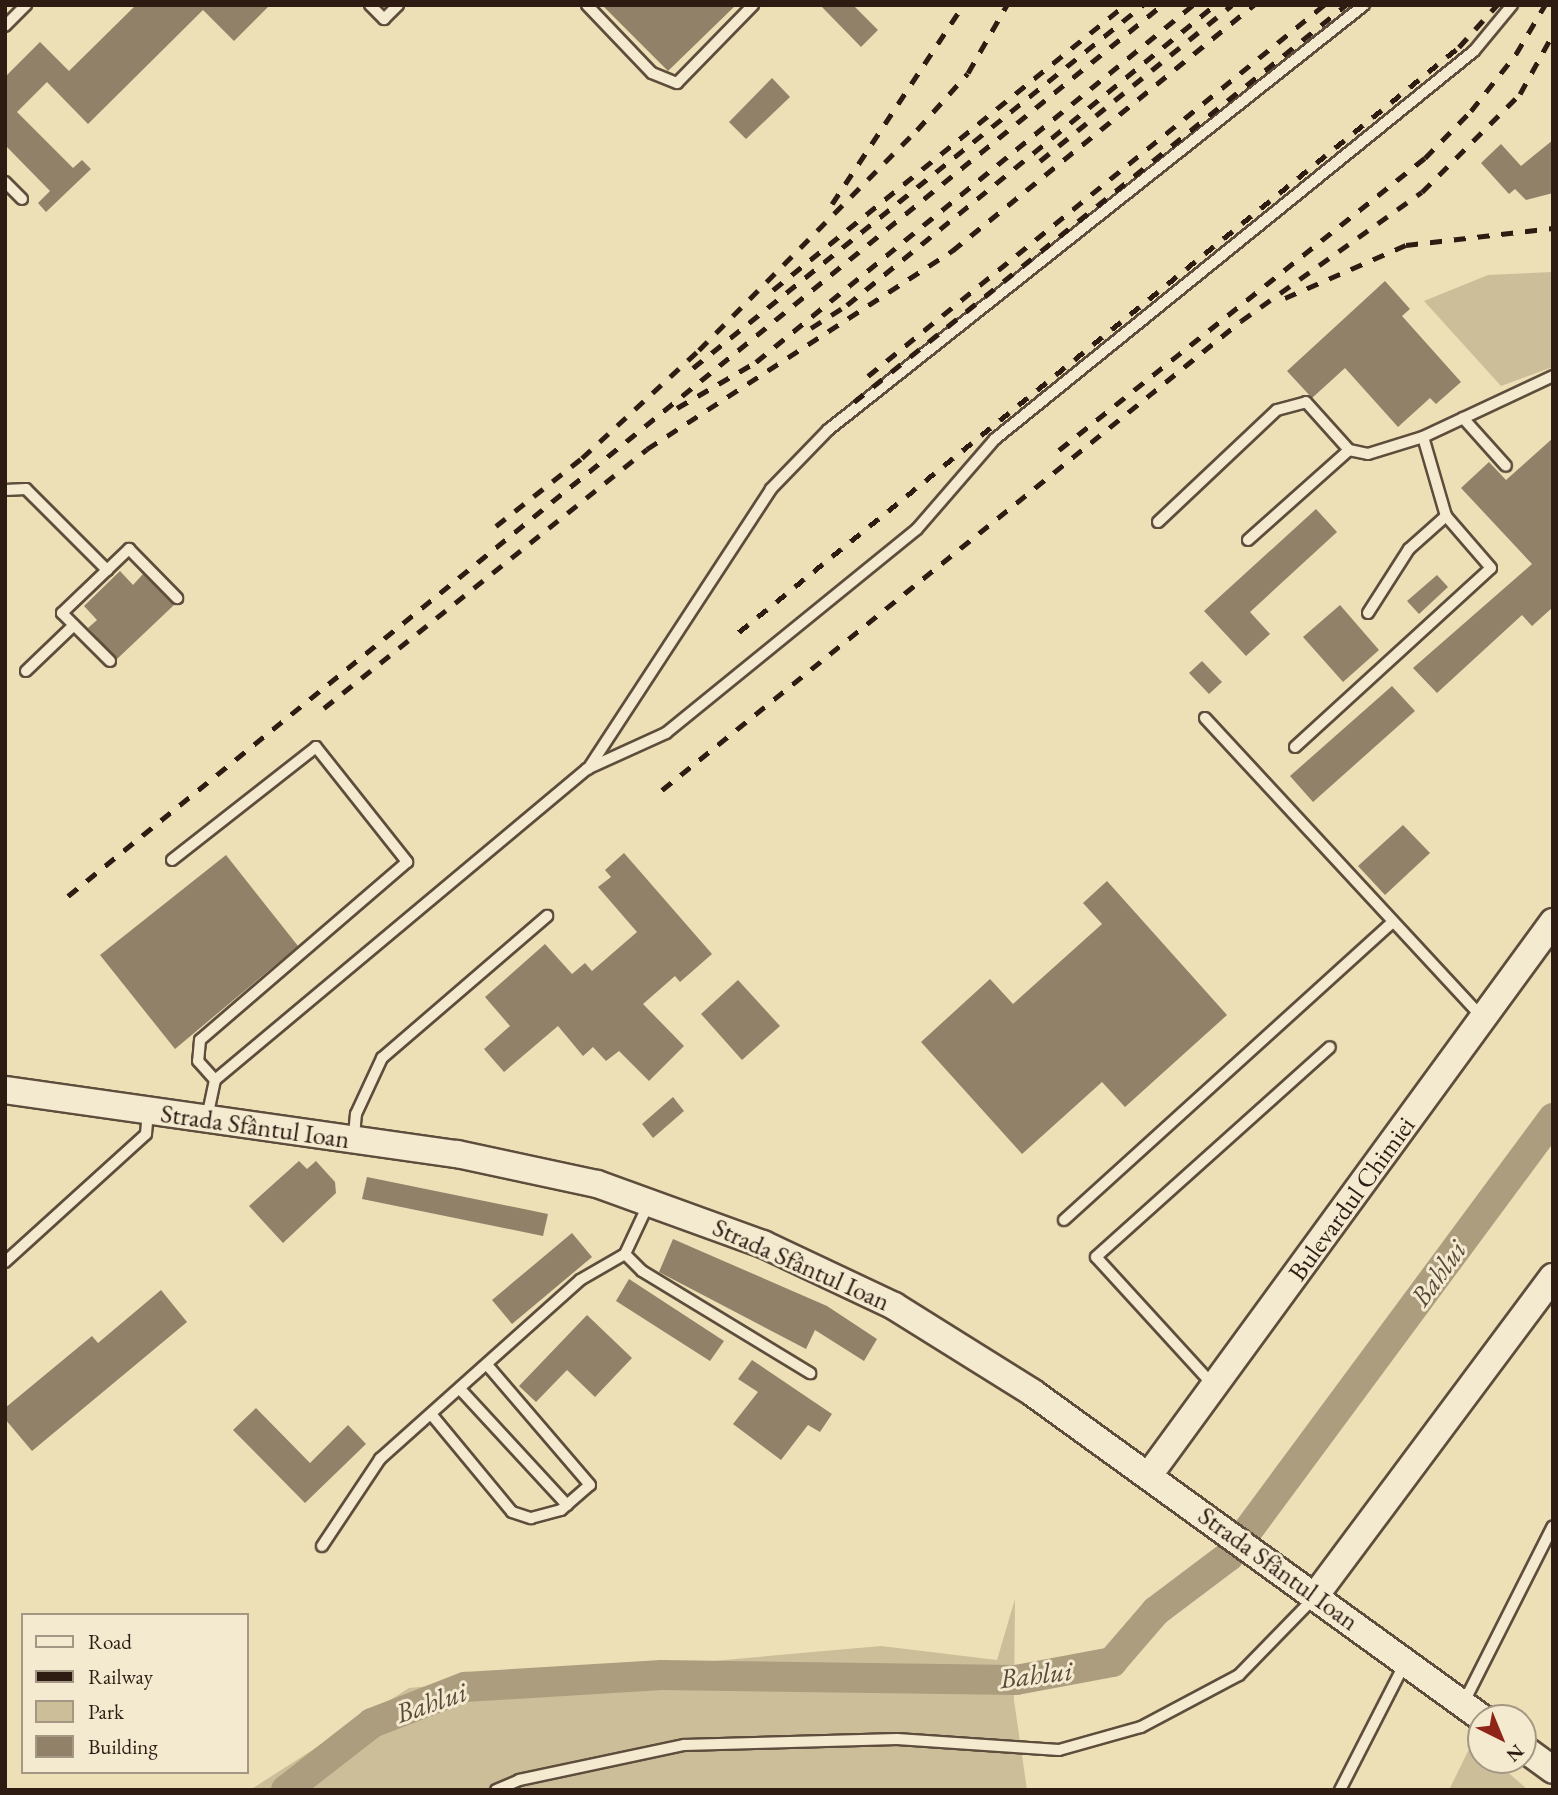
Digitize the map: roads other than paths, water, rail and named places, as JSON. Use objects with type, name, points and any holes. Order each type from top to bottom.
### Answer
[{"type":"main road","name":"Bulevardul Chimiei","points":[[1149,1475],[1216,1387],[1553,922]]},
{"type":"main road","name":"Strada Sfântul Ioan","points":[[5,1090],[457,1154],[650,1200],[763,1244],[894,1306],[1033,1393],[1467,1707]]},
{"type":"main road","points":[[1315,1596],[1553,1277]]},
{"type":"main road","points":[[1537,1758],[1553,1770]]},
{"type":"lane","points":[[5,26],[26,5]]},
{"type":"lane","points":[[370,5],[384,19],[398,5]]},
{"type":"lane","points":[[587,5],[652,73],[677,83],[753,5]]},
{"type":"lane","points":[[587,769],[771,489],[828,430],[1364,5]]},
{"type":"lane","points":[[206,1120],[215,1080],[587,769],[666,733],[917,529],[995,439],[1474,51],[1512,5]]},
{"type":"lane","points":[[5,182],[22,199]]},
{"type":"lane","points":[[1158,522],[1277,410],[1306,402],[1349,450],[1368,454],[1423,437],[1553,376]]},
{"type":"lane","points":[[1462,418],[1506,466]]},
{"type":"lane","points":[[1295,747],[1491,568],[1446,516],[1423,437]]},
{"type":"lane","points":[[1248,540],[1349,450]]},
{"type":"lane","points":[[5,490],[26,489],[107,570]]},
{"type":"lane","points":[[1368,613],[1409,549],[1446,516]]},
{"type":"lane","points":[[110,662],[62,613],[107,570],[129,549],[177,598]]},
{"type":"lane","points":[[26,671],[74,625]]},
{"type":"lane","points":[[1205,718],[1392,923],[1483,1018]]},
{"type":"lane","points":[[172,860],[316,747],[407,862],[200,1040],[198,1061],[215,1080]]},
{"type":"lane","points":[[354,1140],[356,1114],[382,1058],[547,916]]},
{"type":"lane","points":[[1064,1220],[1392,923]]},
{"type":"lane","points":[[1216,1387],[1096,1257],[1330,1047]]},
{"type":"lane","points":[[5,1262],[146,1134],[148,1112]]},
{"type":"lane","points":[[322,1546],[380,1459],[580,1280],[625,1254],[650,1200]]},
{"type":"lane","points":[[625,1254],[642,1271],[810,1373]]},
{"type":"lane","points":[[431,1414],[512,1512],[531,1518],[567,1505],[590,1485],[487,1365]]},
{"type":"lane","points":[[460,1389],[567,1505]]},
{"type":"lane","points":[[1476,1704],[1553,1526]]},
{"type":"lane","points":[[496,1790],[519,1780],[684,1745],[898,1739],[1059,1750],[1141,1727],[1239,1675],[1315,1596]]},
{"type":"lane","points":[[1340,1790],[1405,1663]]},
{"type":"waterway","name":"Bahlui","points":[[286,1790],[372,1723],[465,1687],[662,1675],[1016,1680],[1112,1662],[1156,1611],[1229,1556],[1553,1118]]},
{"type":"railway","points":[[832,204],[963,5]]},
{"type":"railway","points":[[496,526],[582,458],[699,350],[917,130],[968,73],[1007,5]]},
{"type":"railway","points":[[773,290],[1125,5]]},
{"type":"railway","points":[[693,368],[1143,5]]},
{"type":"railway","points":[[68,896],[1162,5]]},
{"type":"railway","points":[[677,408],[756,362],[1193,5]]},
{"type":"railway","points":[[811,328],[847,305],[1215,5]]},
{"type":"railway","points":[[1040,161],[1232,5]]},
{"type":"railway","points":[[324,708],[647,449],[952,251],[1254,5]]},
{"type":"railway","points":[[868,376],[1324,5]]},
{"type":"railway","points":[[854,402],[1346,5]]},
{"type":"railway","points":[[739,632],[1459,47],[1497,5]]},
{"type":"railway","points":[[1059,450],[1425,158],[1471,111],[1516,54],[1545,5]]},
{"type":"railway","points":[[662,790],[1241,321],[1422,192],[1520,94],[1553,34]]},
{"type":"railway","points":[[1285,298],[1406,245],[1553,228]]}]
